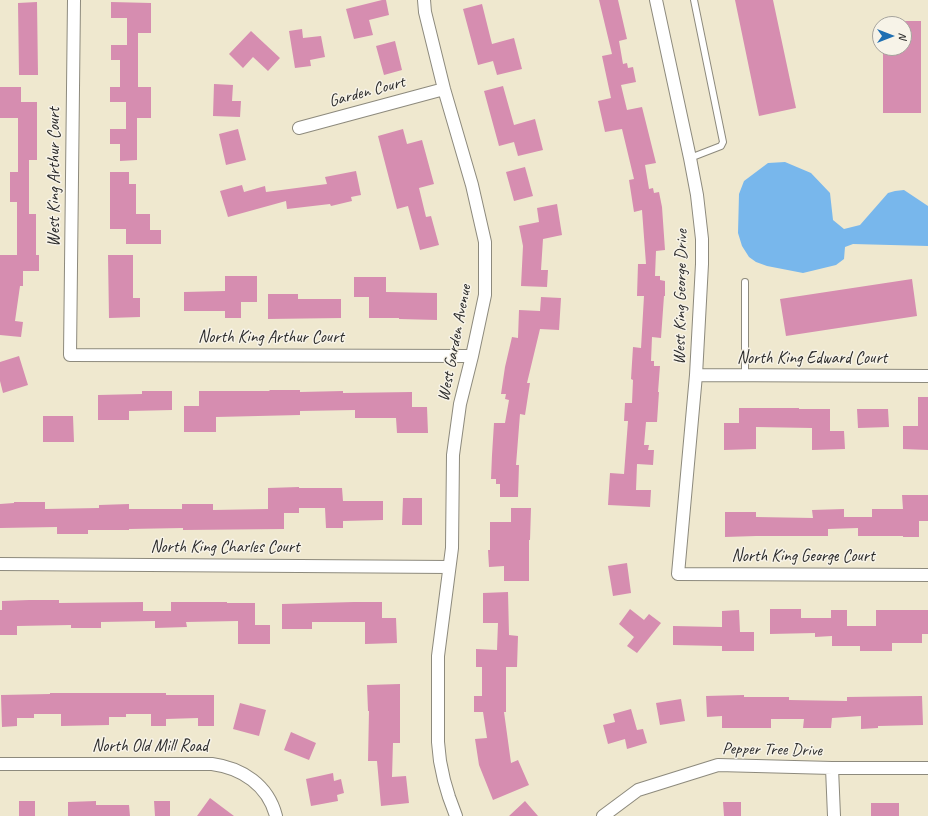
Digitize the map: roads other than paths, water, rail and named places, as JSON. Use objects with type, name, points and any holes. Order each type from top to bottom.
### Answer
[{"type":"street","name":"West King Arthur Court","points":[[70,355],[74,0]]},
{"type":"street","name":"West Garden Avenue","points":[[424,0],[425,12],[444,89],[472,185],[485,242],[485,295],[460,404],[453,455],[452,548],[440,634],[437,674],[438,742],[440,761],[449,797],[456,816]]},
{"type":"street","name":"West King George Drive","points":[[656,0],[690,158],[697,195],[702,239],[696,376],[678,574]]},
{"type":"street","name":"Garden Court","points":[[299,128],[444,89]]},
{"type":"street","name":"North King Arthur Court","points":[[70,355],[472,356]]},
{"type":"street","name":"North King Edward Court","points":[[696,376],[928,376]]},
{"type":"street","name":"North King Charles Court","points":[[0,564],[449,567]]},
{"type":"street","name":"North King George Court","points":[[678,574],[928,575]]},
{"type":"street","name":"North Old Mill Road","points":[[0,764],[212,764],[236,770],[246,775],[262,788],[271,801],[276,816]]},
{"type":"street","name":"Pepper Tree Drive","points":[[603,816],[638,790],[718,765],[832,768],[928,768]]},
{"type":"street","points":[[832,768],[834,816]]},
{"type":"lane","points":[[690,158],[721,146],[723,142],[694,0]]},
{"type":"lane","points":[[745,282],[745,376]]},
{"type":"water","points":[[785,162],[811,173],[830,193],[833,220],[844,229],[860,225],[888,193],[904,190],[928,206],[928,246],[853,244],[845,247],[844,259],[836,265],[803,273],[767,266],[756,262],[749,257],[742,246],[738,233],[739,194],[744,181],[768,163]]}]
